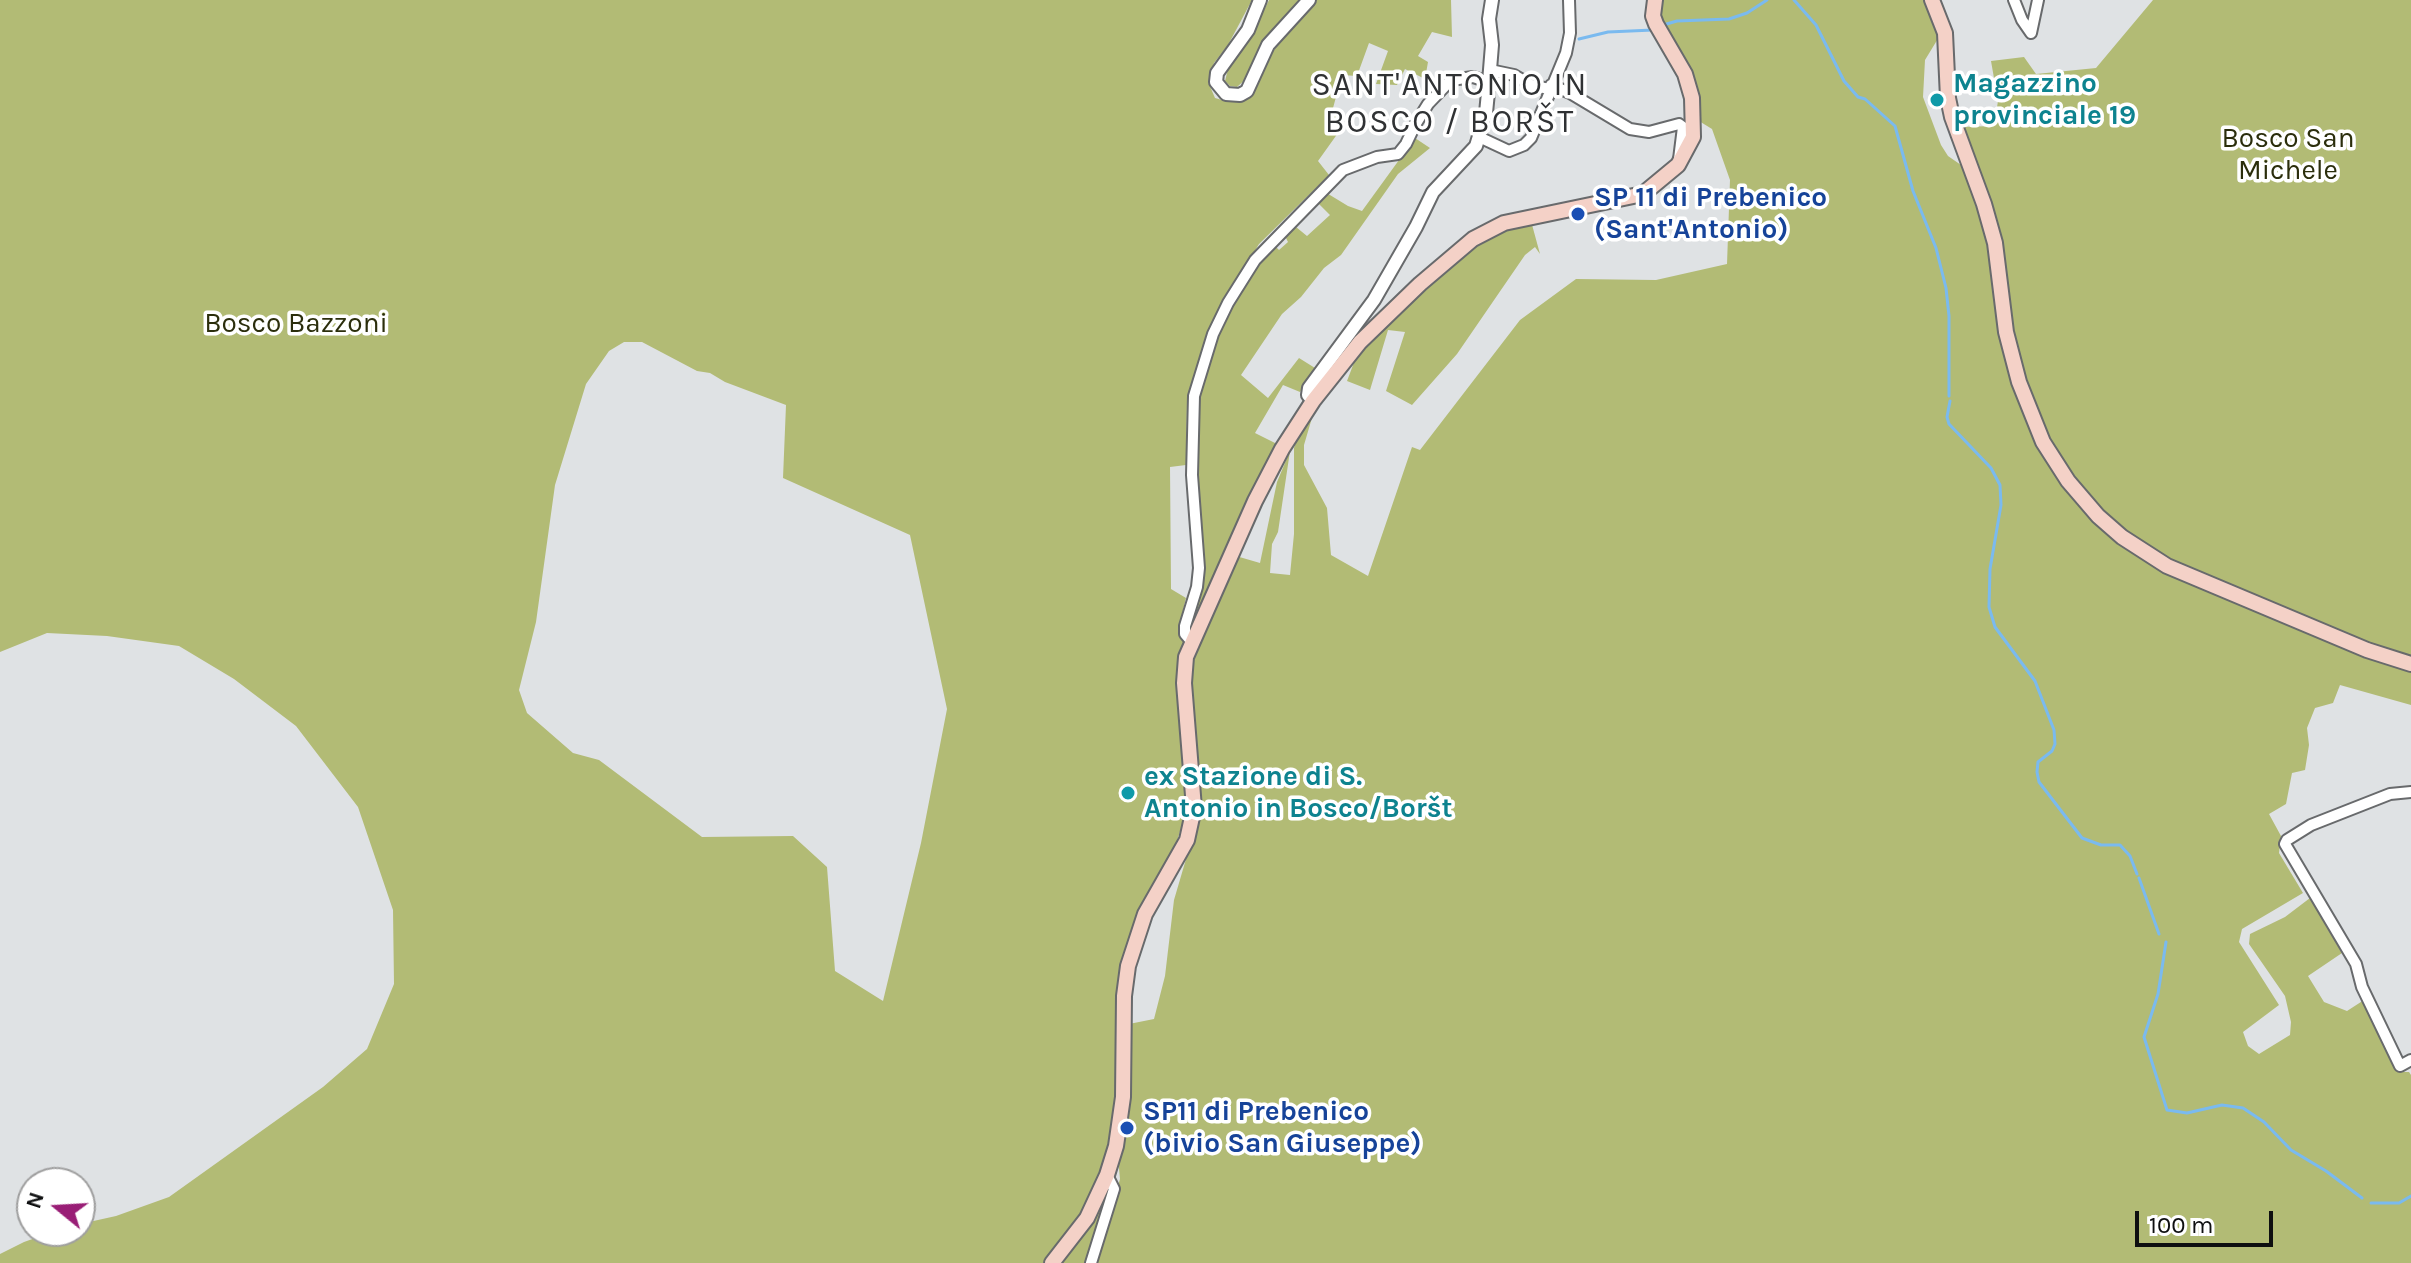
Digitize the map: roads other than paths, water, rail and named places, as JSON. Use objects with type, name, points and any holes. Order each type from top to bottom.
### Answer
[{"type":"main road","points":[[1052,1263],[1087,1218],[1107,1175],[1121,1124],[1124,996],[1128,966],[1145,914],[1187,840],[1194,808],[1184,683],[1186,657],[1267,476],[1313,401],[1360,342],[1441,266],[1486,230],[1504,223],[1643,194],[1678,165],[1693,137],[1692,98],[1685,74],[1656,24],[1653,16],[1655,0]]},
{"type":"main road","points":[[1932,0],[1945,33],[1948,98],[1952,117],[1992,227],[2006,332],[2019,382],[2043,442],[2068,481],[2098,516],[2122,537],[2167,566],[2367,650],[2411,664]]},
{"type":"street","points":[[1260,0],[1248,30],[1217,73],[1216,82],[1226,94],[1240,95],[1247,91],[1268,45],[1309,0]]},
{"type":"street","points":[[1313,401],[1308,395],[1309,388],[1363,318],[1433,192],[1476,146],[1490,76],[1492,45],[1489,19],[1492,0]]},
{"type":"street","points":[[1479,137],[1509,151],[1524,145],[1531,138],[1566,53],[1570,33],[1569,0]]},
{"type":"street","points":[[2014,0],[2031,33],[2038,0]]},
{"type":"street","points":[[1191,641],[1185,634],[1185,626],[1197,587],[1199,568],[1192,475],[1194,396],[1213,334],[1255,260],[1343,170],[1377,157],[1398,154],[1428,104],[1451,80],[1514,75],[1533,86],[1570,93],[1630,129],[1649,132],[1679,124],[1683,127],[1678,165]]},
{"type":"street","points":[[2411,792],[2390,794],[2311,825],[2285,844],[2356,964],[2362,987],[2400,1066],[2411,1060]]},
{"type":"street","points":[[1091,1263],[1114,1189],[1107,1175]]},
{"type":"waterway","points":[[1663,25],[1677,21],[1729,19],[1747,13],[1767,0]]},
{"type":"waterway","points":[[1794,0],[1816,25],[1844,81],[1858,97],[1865,99],[1895,126],[1913,191],[1936,248],[1946,288],[1949,396]]},
{"type":"waterway","points":[[1579,39],[1608,32],[1653,30]]},
{"type":"waterway","points":[[1950,401],[1949,424],[1991,468],[2000,485],[2001,505],[1990,569],[1989,607],[1995,627],[2035,681],[2054,730],[2052,751],[2038,762],[2039,782],[2082,838],[2101,845],[2120,845],[2130,856],[2137,874]]},
{"type":"waterway","points":[[2139,878],[2159,934]]},
{"type":"waterway","points":[[2166,942],[2158,994],[2144,1037],[2167,1110],[2187,1113],[2222,1105],[2243,1108],[2264,1122],[2291,1150],[2362,1198]]},
{"type":"waterway","points":[[2371,1203],[2399,1203],[2411,1196]]},
{"type":"place","name":"Magazzino provinciale 19","points":[[1937,100]]},
{"type":"place","name":"SP 11 di Prebenico (Sant'Antonio)","points":[[1578,214]]},
{"type":"place","name":"ex Stazione di S. Antonio in Bosco/Boršt","points":[[1128,793]]},
{"type":"place","name":"SP11 di Prebenico (bivio San Giuseppe)","points":[[1127,1128]]},
{"type":"district","name":"SANT'ANTONIO IN BOSCO / BORŠT","points":[[1450,104]]},
{"type":"park label","name":"Bosco San Michele","points":[[2288,155]]},
{"type":"park label","name":"Bosco Bazzoni","points":[[296,324]]}]
